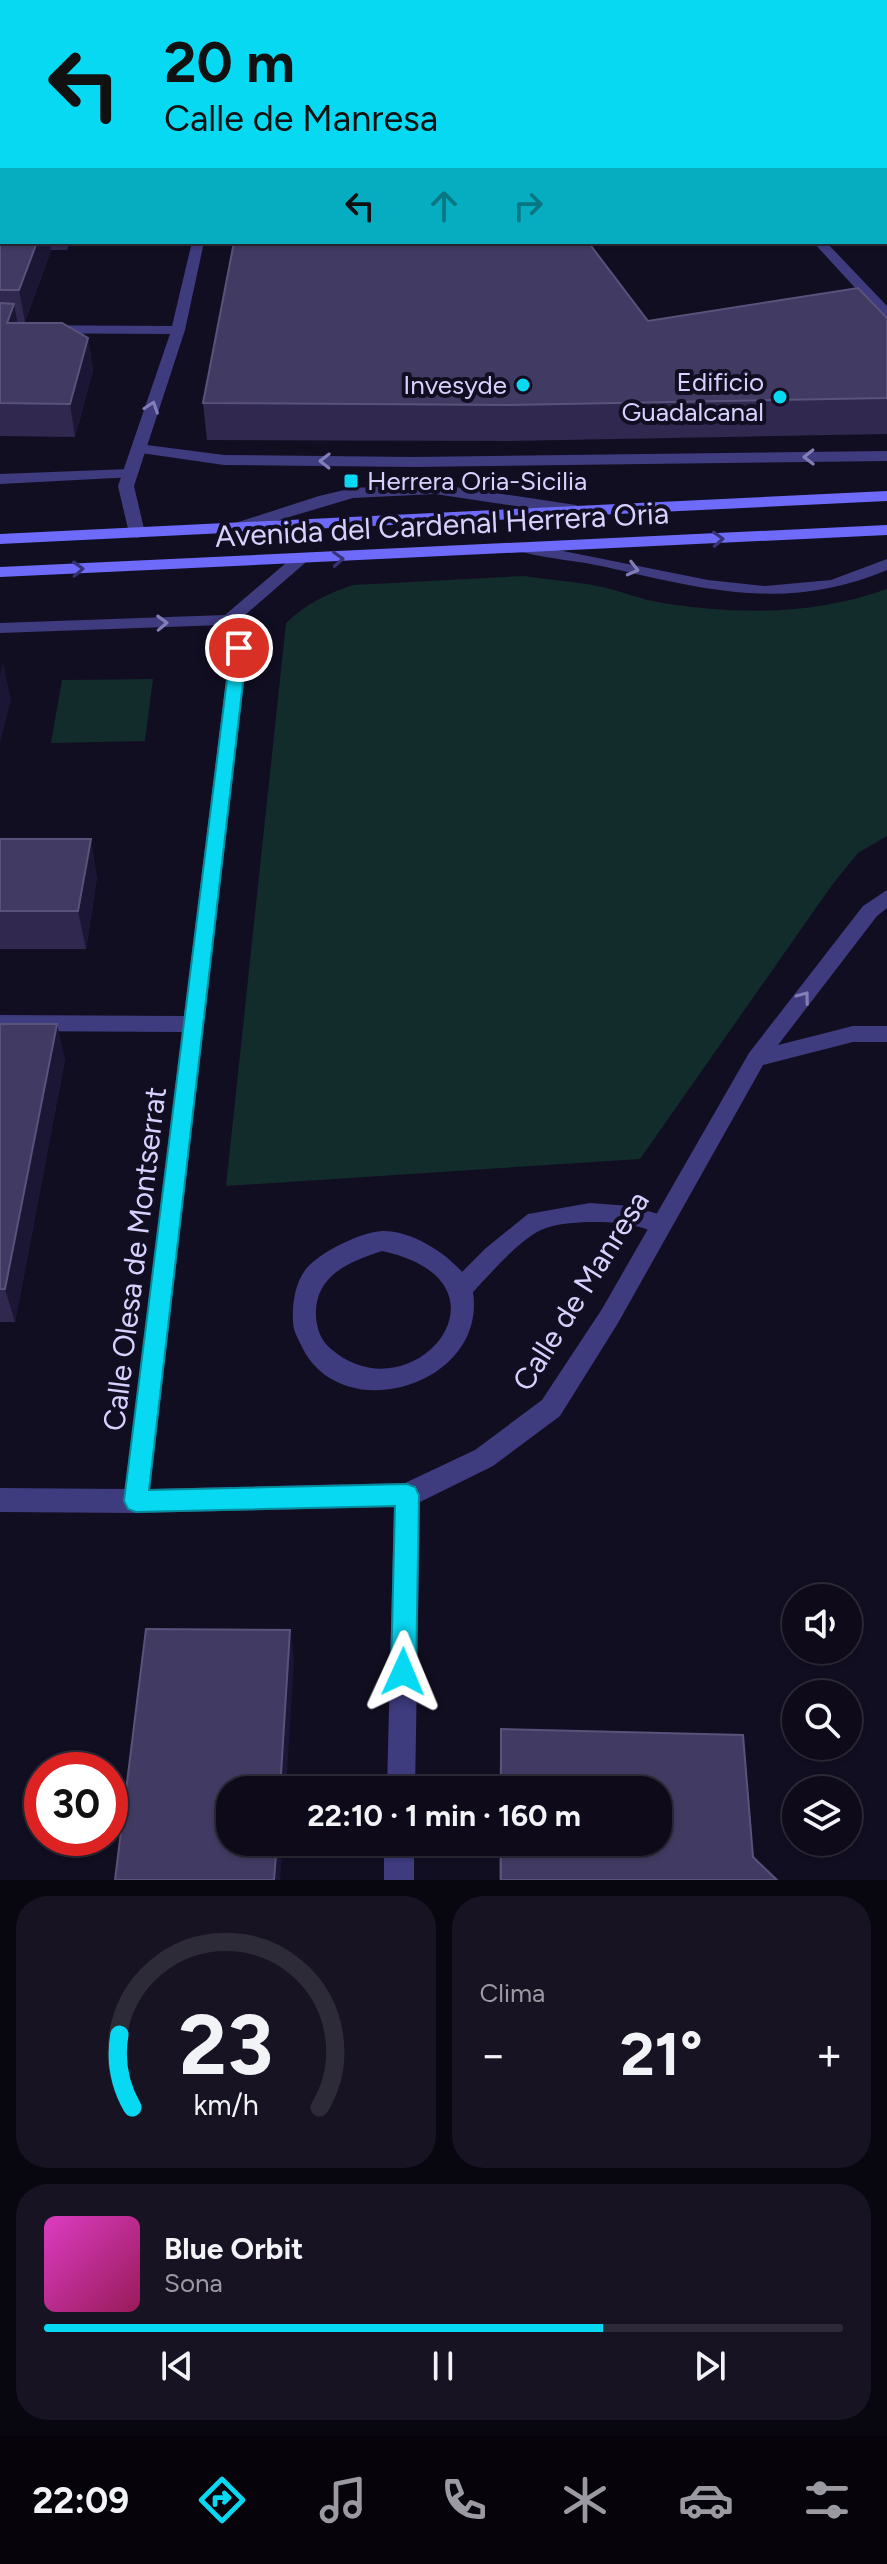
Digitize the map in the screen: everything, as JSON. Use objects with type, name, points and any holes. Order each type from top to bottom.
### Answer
[{"type":"main road","name":"Avenida del Cardenal Herrera Oria","points":[[0,539],[887,496]]},
{"type":"main road","name":"Avenida del Cardenal Herrera Oria","points":[[0,572],[887,530]]},
{"type":"street","points":[[137,533],[137,520],[125,499],[129,474],[178,330],[198,244]]},
{"type":"street","points":[[821,244],[887,314]]},
{"type":"street","points":[[0,329],[178,330]]},
{"type":"street","name":"Avenida del Cardenal Herrera Oria","points":[[139,449],[224,460],[383,462],[887,456]]},
{"type":"street","points":[[0,479],[129,474]]},
{"type":"street","points":[[231,529],[353,493],[435,489],[600,512]]},
{"type":"street","points":[[528,549],[593,559],[689,583],[741,591],[822,586],[887,564]]},
{"type":"street","points":[[0,628],[229,620],[299,560]]},
{"type":"street","name":"Calle Olesa de Montserrat","points":[[136,1501],[239,648],[229,620]]},
{"type":"street","name":"Calle de Manresa","points":[[0,1500],[136,1501],[407,1495],[484,1458],[551,1408],[610,1316],[756,1059],[870,911],[887,897]]},
{"type":"street","points":[[0,1023],[194,1024]]},
{"type":"street","points":[[756,1059],[853,1034],[887,1034]]},
{"type":"street","points":[[460,1290],[494,1255],[536,1221],[590,1212],[630,1215],[661,1224]]},
{"type":"street","points":[[382,1241],[407,1244],[430,1254],[448,1269],[460,1290],[463,1312],[457,1334],[443,1355],[423,1370],[396,1378],[368,1379],[343,1372],[321,1357],[307,1338],[301,1315],[304,1293],[315,1273],[333,1257],[356,1245],[382,1241]]},
{"type":"street","points":[[401,1776],[407,1495]]},
{"type":"street","points":[[399,1856],[399,1880]]},
{"type":"green space","points":[[524,576],[597,586],[663,603],[720,610],[804,608],[860,598],[887,589],[887,836],[858,853],[832,885],[640,1159],[226,1186],[286,623],[317,600],[353,585]]},
{"type":"green space","points":[[153,679],[145,741],[51,743],[62,680]]},
{"type":"building","points":[[0,244],[36,244],[19,290],[0,290]]},
{"type":"building","points":[[234,244],[590,244],[648,321],[858,288],[887,318],[887,398],[507,405],[203,403]]},
{"type":"building","points":[[0,303],[14,304],[7,323],[62,323],[88,338],[70,404],[0,403]]},
{"type":"building","points":[[0,839],[91,839],[78,911],[0,911]]},
{"type":"building","points":[[0,1024],[57,1024],[5,1289],[0,1289]]},
{"type":"building","points":[[146,1629],[290,1630],[281,1776],[216,1776],[216,1856],[276,1856],[274,1880],[115,1880],[118,1856],[128,1856],[128,1775]]},
{"type":"building","points":[[501,1729],[743,1735],[753,1857],[777,1880],[501,1880],[501,1856],[672,1856],[672,1776],[501,1776]]},
{"type":"place","name":"Invesyde","points":[[523,385]]},
{"type":"place","name":"Edificio Guadalcanal","points":[[780,397]]},
{"type":"place","name":"Herrera Oria-Sicilia","points":[[351,481]]},
{"type":"route","points":[[239,648],[136,1501],[407,1495],[403,1672]]}]
